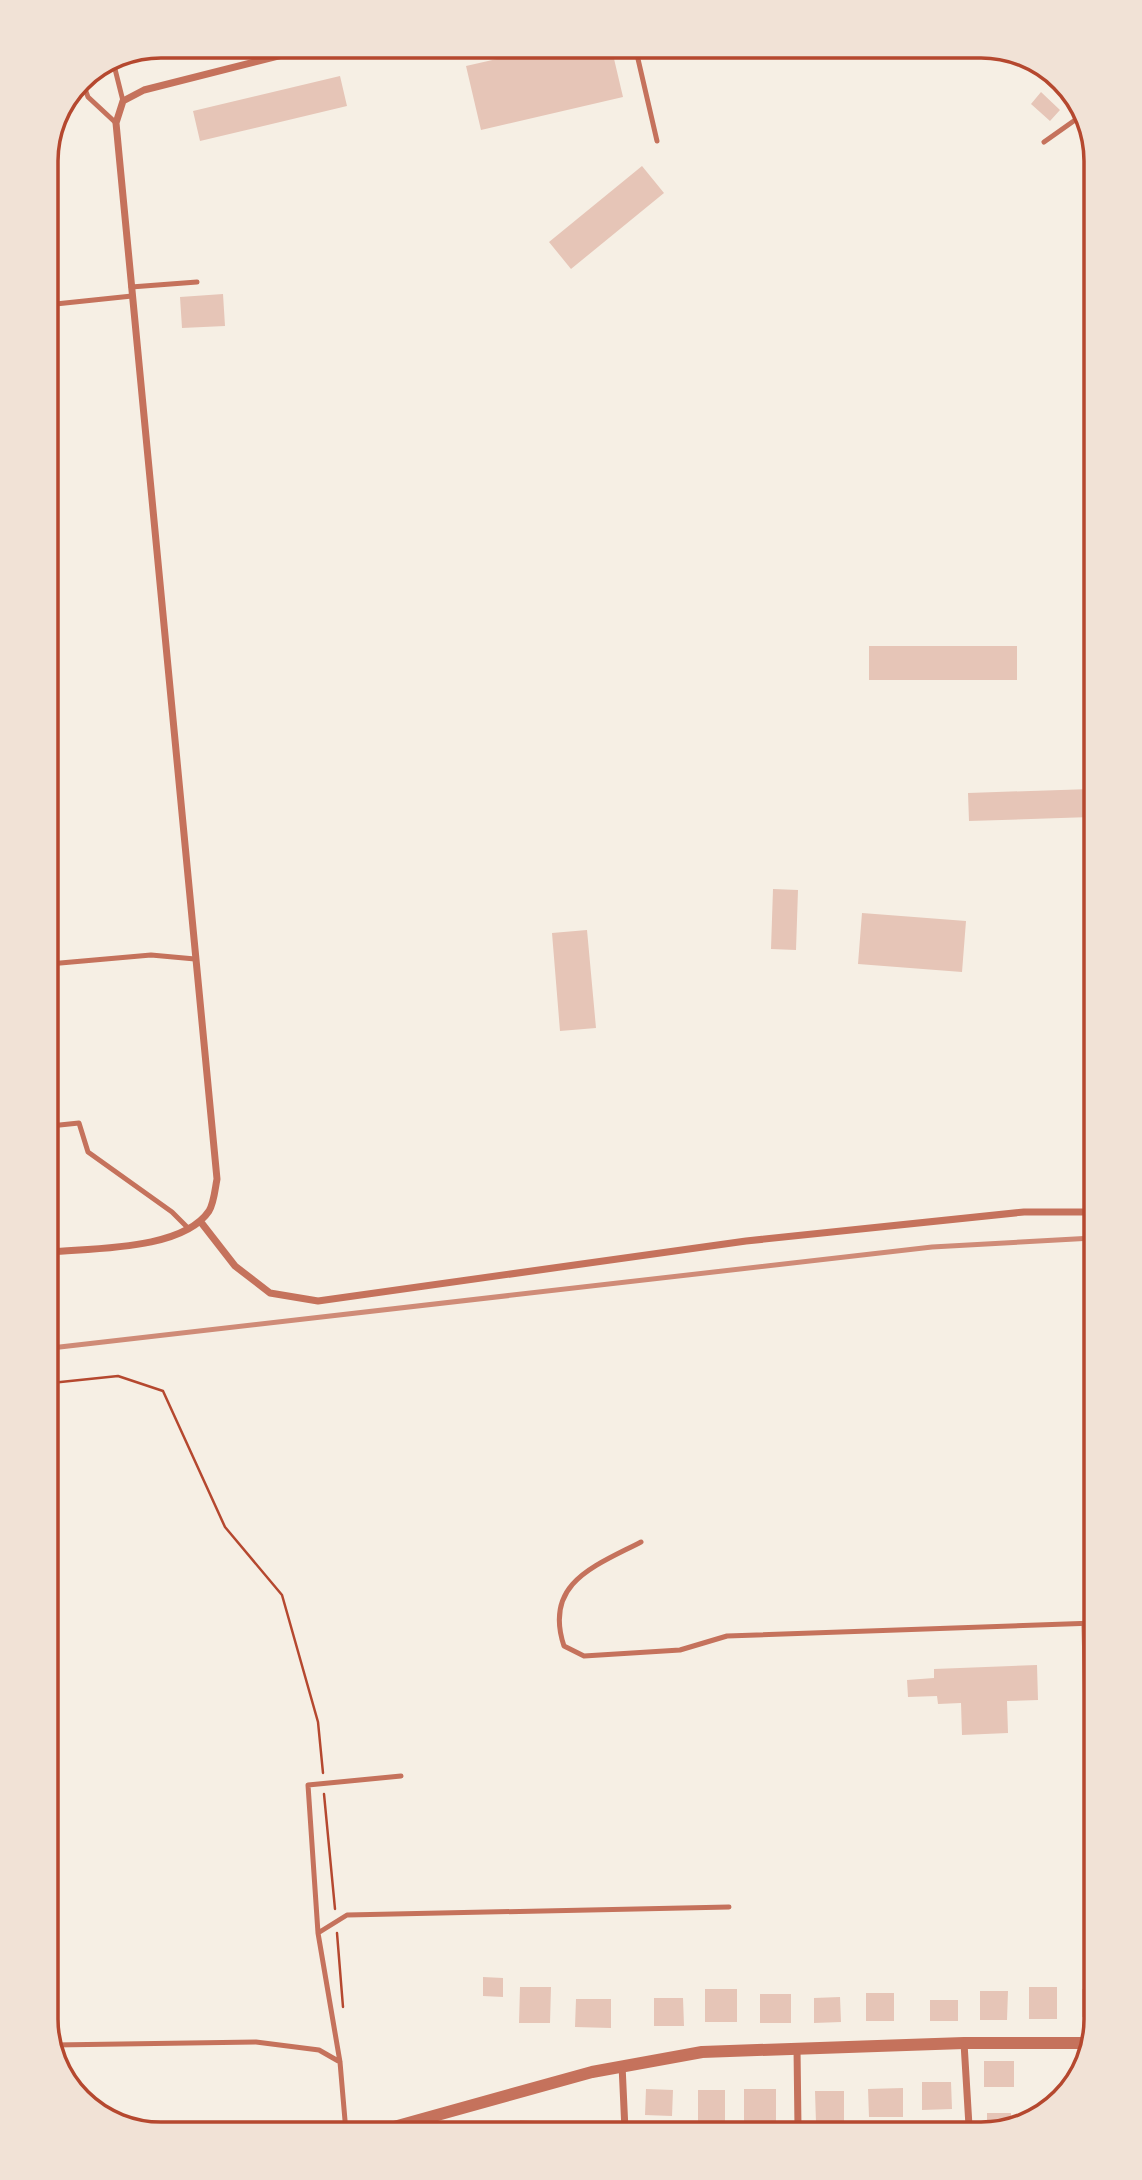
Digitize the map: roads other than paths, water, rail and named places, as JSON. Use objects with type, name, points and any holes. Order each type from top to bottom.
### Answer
[{"type":"street","points":[[58,1251],[141,1244],[190,1230],[211,1210],[217,1180],[116,124],[123,101],[144,90],[271,58]]},
{"type":"street","points":[[200,1221],[235,1266],[270,1293],[318,1301],[746,1241],[1024,1212],[1084,1212]]},
{"type":"street","points":[[413,2122],[622,2065],[702,2052],[964,2043],[1081,2043]]},
{"type":"street","points":[[964,2043],[969,2122]]},
{"type":"street","points":[[797,2048],[798,2122]]},
{"type":"street","points":[[622,2065],[625,2122]]},
{"type":"lane","points":[[638,58],[657,141]]},
{"type":"lane","points":[[115,69],[123,101]]},
{"type":"lane","points":[[86,91],[88,97],[116,124]]},
{"type":"lane","points":[[1044,142],[1075,120]]},
{"type":"lane","points":[[58,303],[197,282]]},
{"type":"lane","points":[[58,963],[151,955],[195,959]]},
{"type":"lane","points":[[58,1125],[79,1123],[88,1152],[172,1212],[190,1230]]},
{"type":"lane","points":[[641,1542],[581,1573],[561,1599],[558,1628],[564,1646],[583,1656],[680,1650],[727,1636],[1084,1623]]},
{"type":"lane","points":[[345,2122],[340,2062],[318,1933],[308,1785],[401,1776]]},
{"type":"lane","points":[[318,1933],[347,1915],[729,1907]]},
{"type":"lane","points":[[62,2045],[256,2042],[318,2050],[340,2062]]},
{"type":"railway","points":[[58,1347],[932,1247],[1084,1239]]}]
